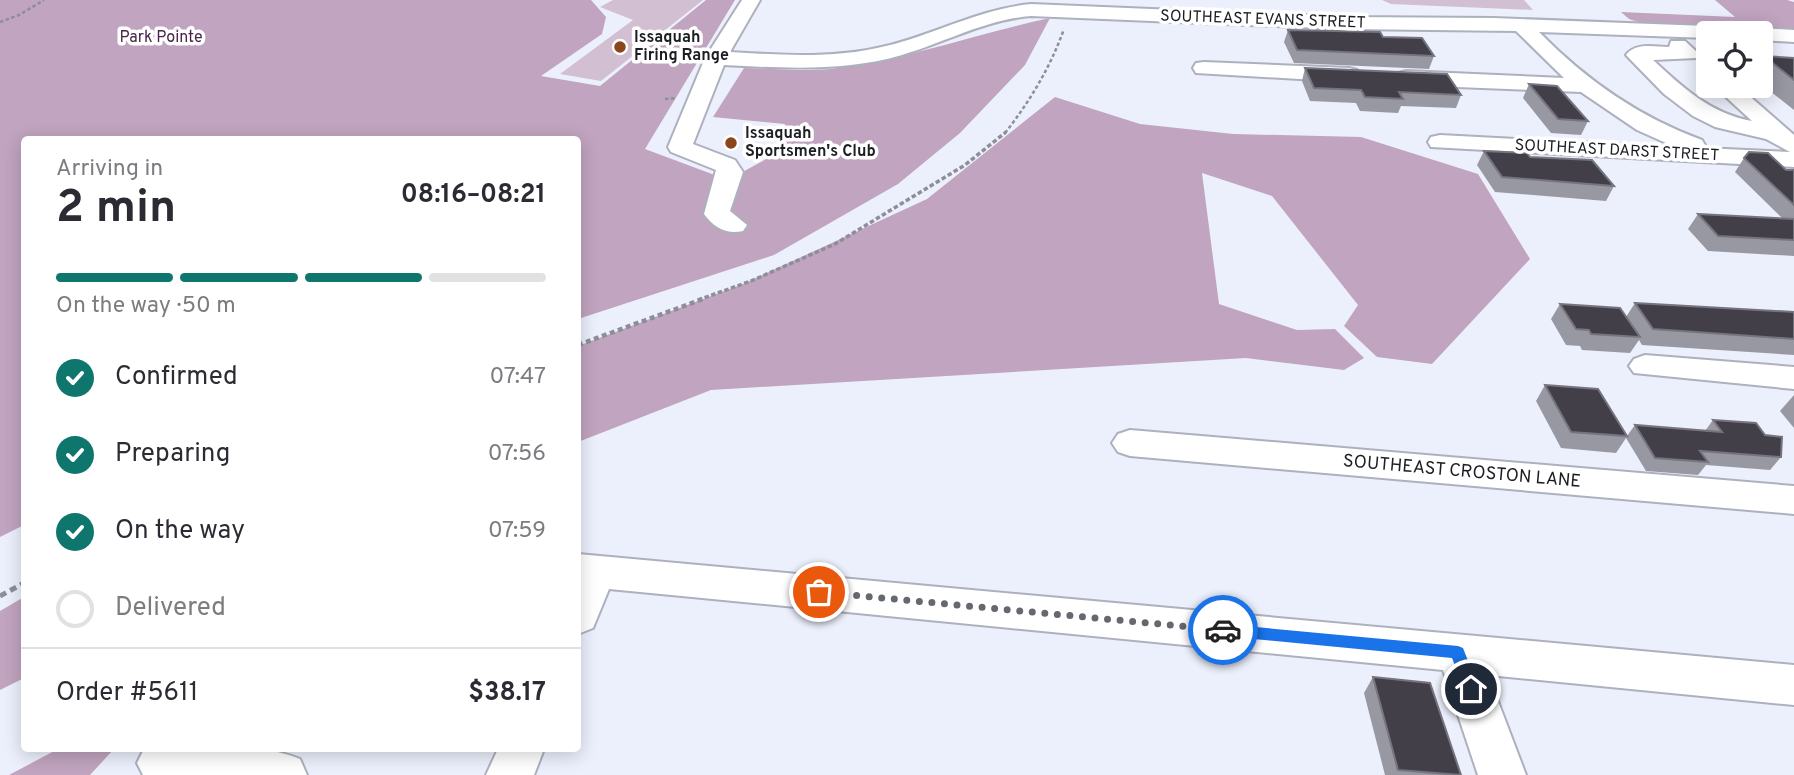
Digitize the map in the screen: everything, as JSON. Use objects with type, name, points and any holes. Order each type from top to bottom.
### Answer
[{"type":"street","points":[[733,225],[717,214],[717,206],[730,172],[726,165],[680,147],[716,58],[751,0]]},
{"type":"street","points":[[994,0],[1014,10]]},
{"type":"street","points":[[1235,0],[1263,20]]},
{"type":"street","points":[[1362,0],[1375,23]]},
{"type":"street","name":"SOUTHEAST EVANS STREET","points":[[716,58],[824,62],[865,57],[917,44],[979,19],[1014,10],[1067,15],[1696,31]]},
{"type":"street","points":[[1606,10],[1626,29]]},
{"type":"street","points":[[1522,25],[1589,86],[1624,112],[1660,133],[1714,151],[1786,152]]},
{"type":"street","points":[[1661,30],[1696,60]]},
{"type":"street","points":[[1773,35],[1794,36]]},
{"type":"street","points":[[1689,54],[1636,55],[1668,87],[1712,117],[1731,125],[1769,130],[1786,152]]},
{"type":"street","points":[[1204,68],[1589,86]]},
{"type":"street","points":[[1736,98],[1786,152]]},
{"type":"street","name":"SOUTHEAST DARST STREET","points":[[1440,142],[1786,152]]},
{"type":"street","points":[[1645,366],[1794,378]]},
{"type":"street","name":"SOUTHEAST CROSTON LANE","points":[[1130,443],[1794,500]]},
{"type":"street","points":[[581,601],[587,571],[1794,685]]},
{"type":"street","points":[[1458,652],[1502,775]]},
{"type":"street","points":[[510,775],[520,752]]},
{"type":"street","points":[[161,763],[283,775]]},
{"type":"path","points":[[0,22],[19,15],[44,0]]},
{"type":"path","points":[[581,344],[751,281],[835,244],[965,165],[1000,138],[1023,110],[1054,60],[1067,15]]},
{"type":"path","points":[[0,596],[21,585]]},
{"type":"shaded area","name":"Issaquah Firing Range","points":[[613,0],[703,0],[601,81],[560,74],[633,20],[600,7]]},
{"type":"shaded area","points":[[1382,0],[1524,0],[1533,10],[1391,4]]},
{"type":"green space","name":"Park Pointe","points":[[0,0],[591,0],[606,17],[602,34],[541,76],[600,86],[706,0],[735,0],[645,149],[728,180],[779,152],[785,124],[713,117],[744,68],[819,70],[858,65],[1050,18],[1025,65],[960,133],[898,184],[774,255],[581,318],[581,136],[21,136],[21,526],[0,537]]},
{"type":"green space","points":[[1715,0],[1794,2],[1794,30],[1773,29],[1773,21],[1696,21],[1696,26],[1644,24],[1629,19],[1621,12],[1735,17]]},
{"type":"green space","points":[[1055,97],[1140,124],[1233,134],[1361,137],[1478,174],[1530,259],[1432,364],[1377,357],[1344,326],[1358,305],[1272,196],[1202,173],[1219,304],[1297,330],[1335,329],[1364,358],[1344,370],[1246,358],[711,390],[581,441],[581,345],[743,284],[927,199]]},
{"type":"green space","points":[[21,599],[21,680],[0,690],[0,611]]},
{"type":"green space","points":[[52,752],[111,752],[90,775],[9,775]]},
{"type":"building","points":[[1288,30],[1380,32],[1383,37],[1422,38],[1434,56],[1297,50]]},
{"type":"building","points":[[1773,57],[1794,58],[1794,80],[1773,63]]},
{"type":"building","points":[[1305,68],[1447,74],[1461,95],[1399,92],[1403,99],[1365,97],[1361,90],[1314,88]]},
{"type":"building","points":[[1529,84],[1557,86],[1588,121],[1558,119]]},
{"type":"building","points":[[1484,151],[1527,153],[1530,157],[1592,160],[1614,186],[1502,177]]},
{"type":"building","points":[[1749,152],[1768,153],[1786,170],[1794,170],[1794,205],[1744,158]]},
{"type":"building","points":[[1698,214],[1794,219],[1794,240],[1718,236]]},
{"type":"building","points":[[1635,303],[1794,312],[1794,339],[1653,329]]},
{"type":"building","points":[[1560,304],[1620,308],[1640,337],[1591,334],[1589,330],[1576,329]]},
{"type":"building","points":[[1545,385],[1598,389],[1627,436],[1571,432]]},
{"type":"building","points":[[1713,420],[1756,423],[1765,435],[1782,437],[1781,457],[1700,451],[1708,462],[1655,458],[1635,425],[1722,432]]},
{"type":"building","points":[[1373,677],[1430,683],[1461,775],[1398,770]]},
{"type":"way so far","points":[[819,592],[1223,630]]},
{"type":"place","name":"Issaquah Firing Range","points":[[620,47]]},
{"type":"place","name":"Issaquah Sportsmen's Club","points":[[731,143]]},
{"type":"route","points":[[1223,630],[1458,652],[1471,689]]}]
